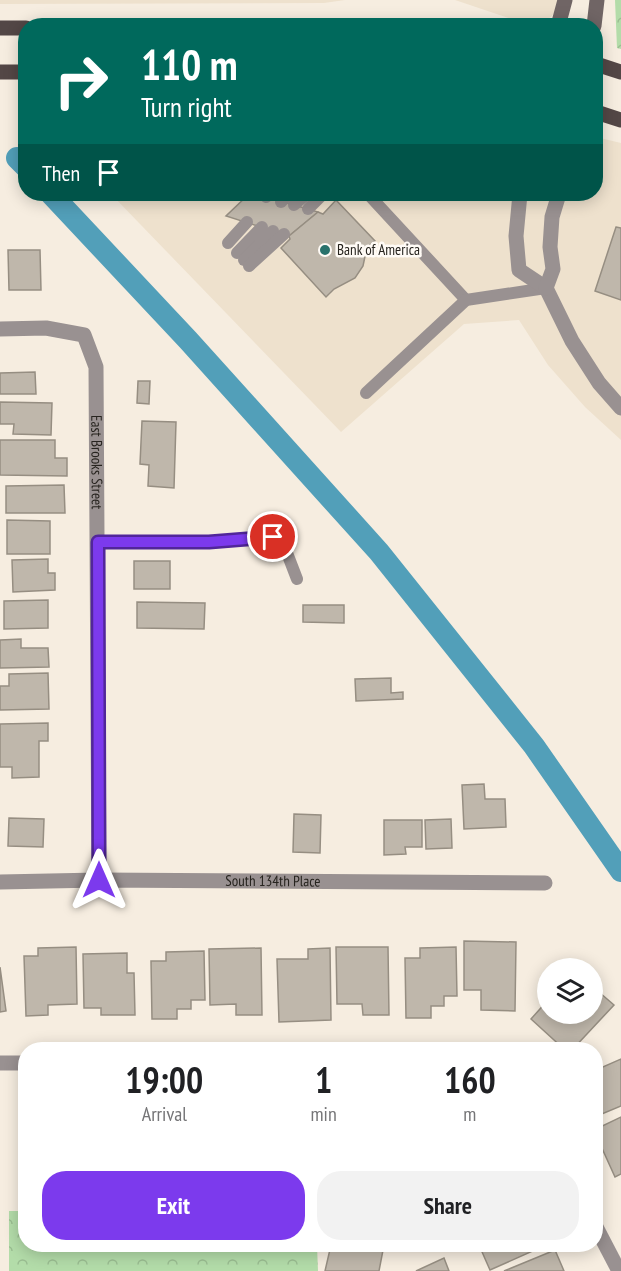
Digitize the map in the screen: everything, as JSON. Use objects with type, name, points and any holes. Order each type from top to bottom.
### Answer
[{"type":"main road","points":[[0,28],[18,28]]},
{"type":"main road","points":[[603,66],[621,72]]},
{"type":"main road","points":[[0,72],[18,72]]},
{"type":"main road","points":[[603,114],[621,120]]},
{"type":"street","points":[[560,18],[566,0]]},
{"type":"street","points":[[595,18],[597,0]]},
{"type":"street","points":[[519,201],[516,236],[519,270],[546,288],[572,341],[599,383],[621,408]]},
{"type":"street","points":[[546,288],[553,269],[550,247],[552,217],[557,201]]},
{"type":"street","name":"East Brooks Street","points":[[0,329],[46,328],[84,335],[96,367],[99,880]]},
{"type":"street","name":"South 134th Place","points":[[0,882],[99,880],[545,883]]},
{"type":"street","points":[[0,1063],[18,1063]]},
{"type":"street","points":[[603,1240],[619,1271]]},
{"type":"lane","points":[[294,206],[299,201]]},
{"type":"lane","points":[[308,209],[316,201]]},
{"type":"lane","points":[[374,201],[466,300]]},
{"type":"lane","points":[[239,256],[247,222]]},
{"type":"lane","points":[[239,256],[273,231],[239,256]]},
{"type":"lane","points":[[366,393],[466,300],[546,288]]},
{"type":"lane","points":[[98,542],[209,542],[273,537],[282,540],[297,579]]},
{"type":"shaded area","points":[[0,0],[345,0],[324,3],[0,4]]},
{"type":"shaded area","points":[[455,0],[561,0],[560,6],[549,18],[508,18]]},
{"type":"shaded area","points":[[603,139],[621,143],[621,440],[585,407],[548,365],[519,320],[464,324],[341,432],[118,201],[603,201]]},
{"type":"green space","points":[[615,0],[621,0],[621,49],[617,48]]},
{"type":"green space","points":[[9,1211],[18,1211],[18,1252],[317,1252],[318,1271],[9,1271]]},
{"type":"building","points":[[242,201],[281,201],[318,212],[289,236],[226,216]]},
{"type":"building","name":"Bank of America","points":[[337,201],[375,241],[367,247],[363,266],[355,278],[334,289],[326,297],[281,248],[290,239],[289,236],[318,212],[323,214]]},
{"type":"building","points":[[616,227],[621,228],[621,300],[595,291]]},
{"type":"building","points":[[8,250],[40,250],[41,290],[9,290]]},
{"type":"building","points":[[35,372],[36,394],[0,394],[0,373]]},
{"type":"building","points":[[138,381],[150,381],[149,404],[137,403]]},
{"type":"building","points":[[0,402],[52,403],[51,435],[13,434],[14,424],[0,424]]},
{"type":"building","points":[[142,421],[176,422],[174,488],[148,486],[149,465],[140,464]]},
{"type":"building","points":[[0,440],[55,440],[55,458],[67,458],[67,476],[0,475]]},
{"type":"building","points":[[64,485],[65,513],[6,513],[6,486]]},
{"type":"building","points":[[7,520],[50,521],[50,554],[7,554]]},
{"type":"building","points":[[48,559],[48,573],[55,573],[55,590],[13,592],[12,560]]},
{"type":"building","points":[[134,561],[170,561],[170,589],[134,589]]},
{"type":"building","points":[[48,600],[48,628],[4,629],[4,601]]},
{"type":"building","points":[[137,602],[205,603],[204,629],[137,628]]},
{"type":"building","points":[[303,605],[344,605],[344,623],[303,622]]},
{"type":"building","points":[[21,639],[21,648],[48,648],[49,667],[0,668],[0,640]]},
{"type":"building","points":[[48,673],[49,709],[0,710],[0,686],[9,686],[9,674]]},
{"type":"building","points":[[391,678],[391,693],[403,692],[403,699],[356,701],[355,679]]},
{"type":"building","points":[[48,723],[48,741],[39,741],[39,777],[12,778],[12,767],[0,767],[0,724]]},
{"type":"building","points":[[484,784],[485,799],[505,799],[506,827],[464,829],[462,785]]},
{"type":"building","points":[[294,814],[321,815],[320,853],[293,852]]},
{"type":"building","points":[[9,818],[44,819],[43,847],[8,846]]},
{"type":"building","points":[[451,819],[452,848],[426,849],[425,820]]},
{"type":"building","points":[[384,820],[422,820],[422,847],[405,847],[406,854],[384,855]]},
{"type":"building","points":[[464,941],[516,942],[515,1011],[481,1010],[481,990],[464,990]]},
{"type":"building","points":[[76,947],[77,1004],[48,1005],[48,1015],[26,1016],[24,956],[38,956],[38,948]]},
{"type":"building","points":[[336,947],[388,947],[389,1015],[363,1015],[362,1004],[337,1004]]},
{"type":"building","points":[[456,947],[457,996],[444,996],[444,1006],[431,1006],[431,1018],[406,1018],[405,958],[420,958],[420,948]]},
{"type":"building","points":[[261,948],[262,1015],[236,1015],[236,1004],[210,1005],[209,949]]},
{"type":"building","points":[[330,948],[331,1020],[279,1022],[277,959],[308,959],[308,949]]},
{"type":"building","points":[[204,951],[205,1000],[191,1000],[191,1009],[177,1009],[177,1019],[152,1019],[151,961],[166,961],[166,952]]},
{"type":"building","points":[[127,953],[127,973],[134,973],[135,1015],[101,1015],[101,1008],[84,1008],[83,954]]},
{"type":"building","points":[[0,967],[6,1011],[0,1012]]},
{"type":"building","points":[[603,996],[614,1005],[603,1017]]},
{"type":"building","points":[[537,1012],[537,1024],[596,1024],[579,1042],[556,1042],[531,1019]]},
{"type":"building","points":[[621,1059],[621,1106],[603,1114],[603,1067]]},
{"type":"building","points":[[621,1117],[621,1174],[615,1177],[603,1150],[603,1126]]},
{"type":"building","points":[[329,1252],[383,1252],[379,1271],[325,1271]]},
{"type":"building","points":[[482,1252],[530,1252],[490,1270]]},
{"type":"building","points":[[550,1252],[556,1252],[564,1271],[504,1271]]},
{"type":"building","points":[[444,1258],[449,1271],[416,1271]]},
{"type":"waterway","points":[[58,201],[188,340],[379,552],[534,746],[621,871]]},
{"type":"place","name":"Bank of America","points":[[325,250]]},
{"type":"route","points":[[99,880],[98,542],[209,542],[273,537]]}]
